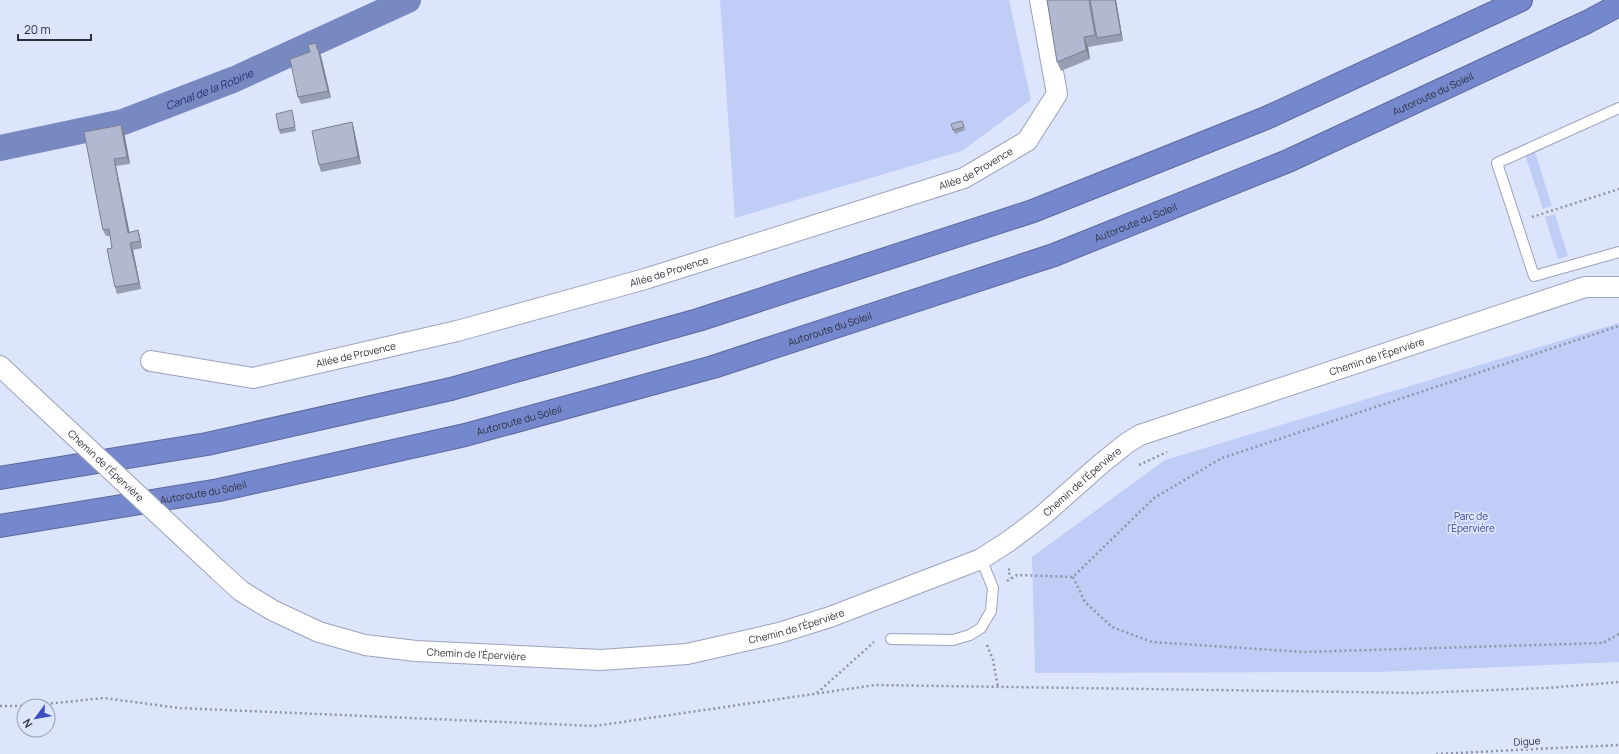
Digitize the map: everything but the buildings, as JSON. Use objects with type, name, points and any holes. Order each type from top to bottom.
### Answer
[{"type":"highway","points":[[0,478],[207,444],[451,389],[698,320],[1033,211],[1266,118],[1521,0]]},
{"type":"highway","name":"Autoroute du Soleil","points":[[0,526],[219,490],[464,435],[713,367],[1061,252],[1288,161],[1587,22],[1619,5]]},
{"type":"street","name":"Allée de Provence","points":[[151,360],[253,378],[457,331],[645,279],[964,178],[1027,141],[1057,94],[1040,0]]},
{"type":"street","name":"Chemin de l'Épervière","points":[[0,366],[241,591],[272,610],[319,632],[365,645],[416,651],[601,660],[687,654],[779,633],[830,616],[980,559],[1009,541],[1042,516],[1126,443],[1140,435],[1585,287],[1619,287]]},
{"type":"lane","points":[[1619,108],[1496,163],[1534,276],[1619,252]]},
{"type":"lane","points":[[891,639],[953,640],[970,635],[981,628],[992,611],[993,588],[980,559]]},
{"type":"path","points":[[1516,222],[1619,189]]},
{"type":"path","points":[[993,588],[1017,575],[1073,577],[1154,498],[1222,458],[1619,326]]},
{"type":"path","points":[[1132,469],[1169,451]]},
{"type":"path","points":[[989,578],[1010,566]]},
{"type":"path","points":[[1073,577],[1085,602],[1112,627],[1152,642],[1303,652],[1603,643],[1619,634]]},
{"type":"path","points":[[981,628],[993,660],[998,687]]},
{"type":"path","points":[[816,694],[875,641],[891,639]]},
{"type":"path","points":[[56,703],[104,698],[179,708],[595,726],[875,685],[1417,693],[1546,688],[1619,682]]},
{"type":"path","points":[[0,706],[16,706]]},
{"type":"path","name":"Digue","points":[[1436,754],[1619,745]]},
{"type":"green space","points":[[720,0],[1009,0],[1031,100],[962,151],[735,218]]},
{"type":"green space","points":[[1535,152],[1552,206],[1543,209],[1525,155]]},
{"type":"green space","points":[[1555,214],[1568,256],[1558,259],[1545,217]]},
{"type":"green space","name":"Parc de l'Épervière","points":[[1619,323],[1619,662],[1379,672],[1035,673],[1032,557],[1165,460]]},
{"type":"waterway","name":"Canal de la Robine","points":[[0,148],[123,122],[235,79],[408,0]]}]
